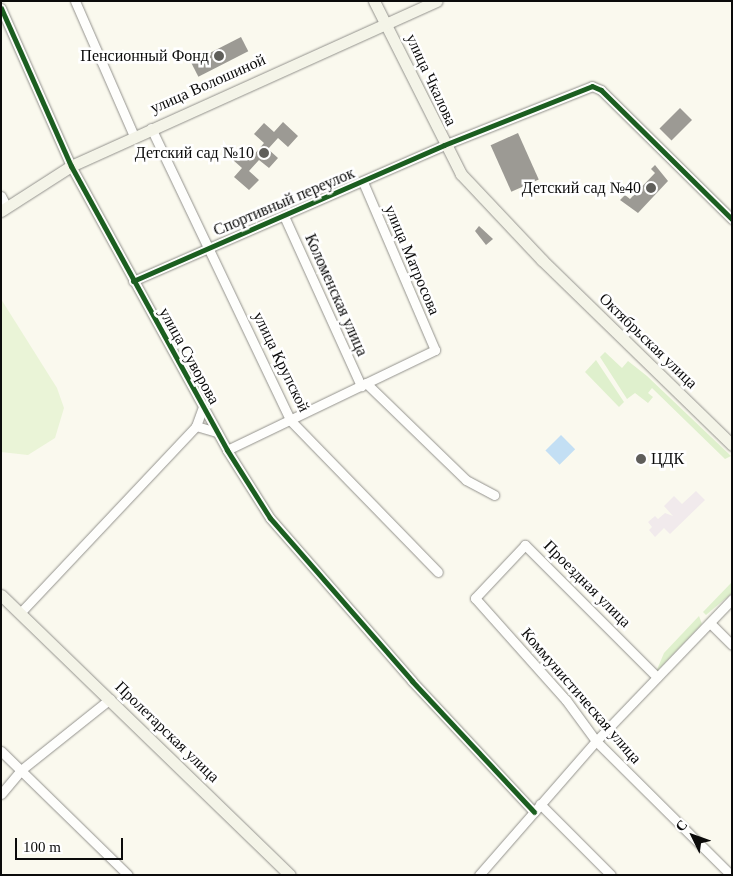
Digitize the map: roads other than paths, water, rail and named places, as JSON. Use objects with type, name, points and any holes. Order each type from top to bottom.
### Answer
[{"type":"street","points":[[75,1],[134,136]]},
{"type":"street","name":"улица Чкалова","points":[[374,1],[386,21],[444,145],[461,174],[542,260]]},
{"type":"street","name":"улица Волошиной","points":[[4,210],[71,166],[386,21],[436,1]]},
{"type":"street","name":"улица Суворова","points":[[1,8],[71,166],[132,281],[227,450],[270,518],[412,681],[537,808],[611,875]]},
{"type":"street","name":"Спортивный переулок","points":[[132,281],[363,182],[444,145],[592,86],[601,90],[732,219]]},
{"type":"street","name":"улица Крупской","points":[[151,128],[211,247],[290,420],[438,572]]},
{"type":"street","name":"улица Матросова","points":[[363,182],[435,350],[364,385]]},
{"type":"street","points":[[1,196],[4,210]]},
{"type":"street","name":"Коломенская улица","points":[[284,216],[364,385],[466,480],[494,495]]},
{"type":"street","name":"Октябрьская улица","points":[[542,260],[732,445]]},
{"type":"street","points":[[227,450],[364,385]]},
{"type":"street","points":[[20,613],[196,426],[203,406]]},
{"type":"street","points":[[196,426],[217,432]]},
{"type":"street","name":"Проездная улица","points":[[475,598],[525,544],[657,677]]},
{"type":"street","name":"Пролетарская улица","points":[[1,595],[290,875]]},
{"type":"street","name":"Коммунистическая улица","points":[[475,598],[566,700],[596,741],[731,875]]},
{"type":"street","points":[[483,873],[596,741],[732,599]]},
{"type":"street","points":[[710,622],[732,645]]},
{"type":"street","points":[[1,794],[21,770],[110,699]]},
{"type":"street","points":[[1,751],[128,875]]},
{"type":"water","points":[[561,435],[575,449],[560,465],[545,451]]},
{"type":"place","name":"Пенсионный Фонд","points":[[219,56]]},
{"type":"place","name":"Детский сад №10","points":[[264,153]]},
{"type":"place","name":"Детский сад №40","points":[[651,188]]},
{"type":"place","name":"ЦДК","points":[[641,459]]}]
